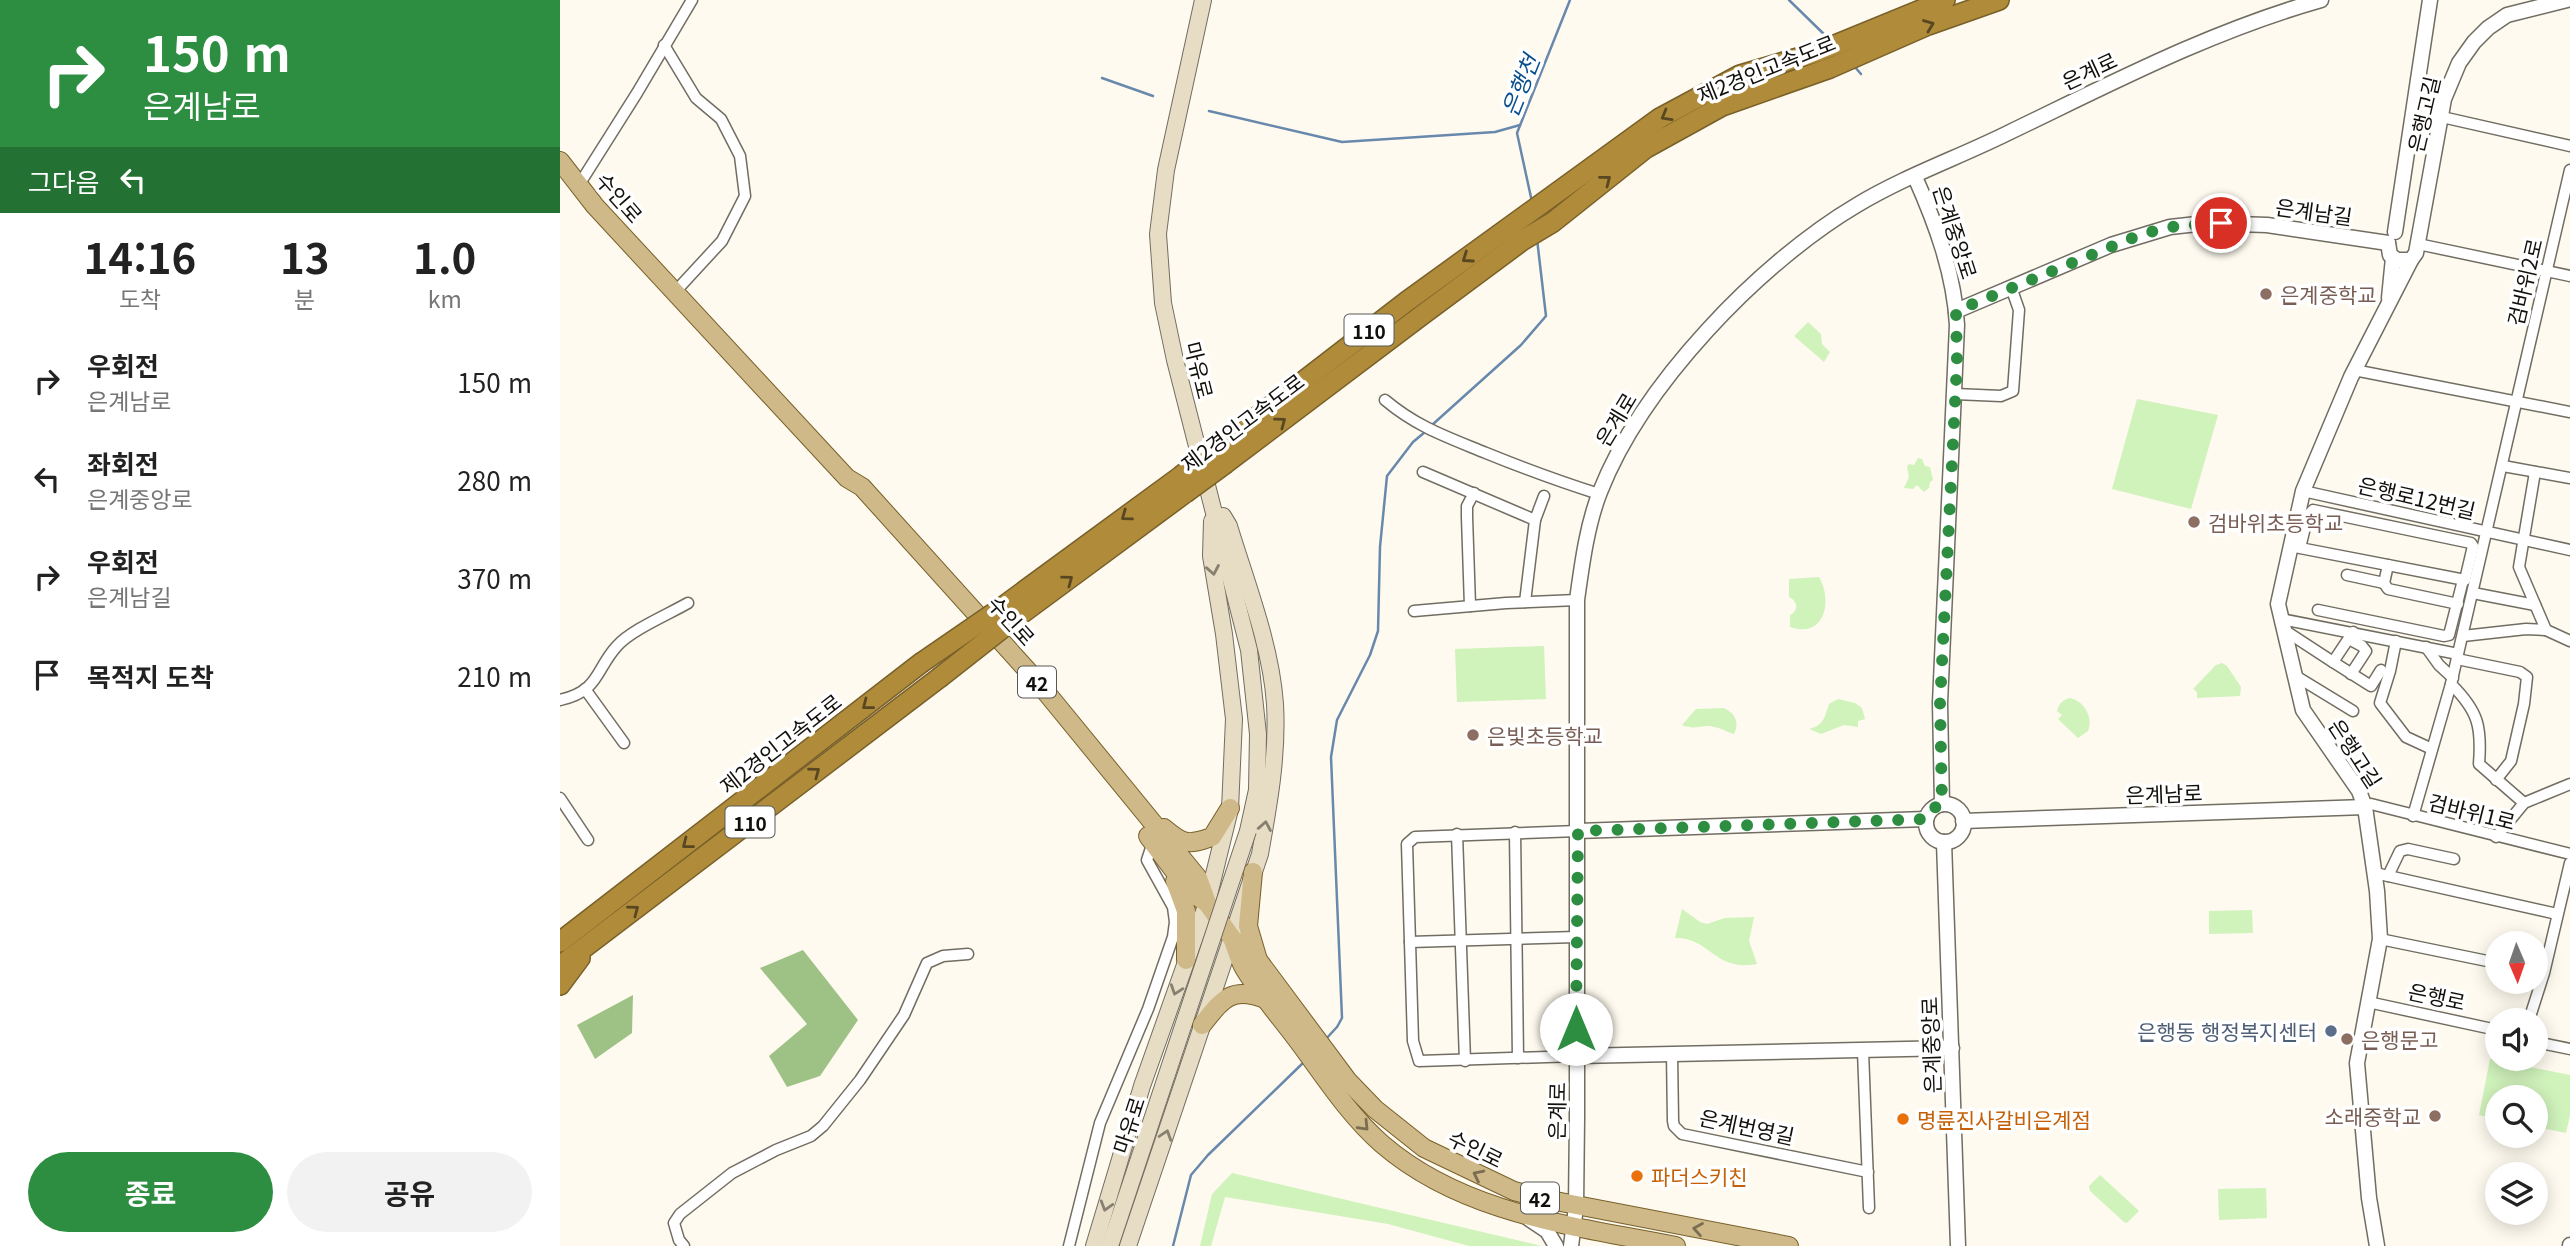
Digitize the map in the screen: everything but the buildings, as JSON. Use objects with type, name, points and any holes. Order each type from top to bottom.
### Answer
[{"type":"highway","name":"제2경인고속도로","points":[[560,942],[921,663],[1007,614],[1222,455],[1553,222],[1646,149],[1722,106],[1859,45],[1945,0]]},
{"type":"highway","name":"제2경인고속도로","points":[[1859,45],[1999,0]]},
{"type":"highway","name":"제2경인고속도로","points":[[1222,455],[1406,302],[1660,118],[1740,75],[1824,60]]},
{"type":"highway","name":"제2경인고속도로","points":[[560,979],[594,941],[939,678],[1007,614]]},
{"type":"highway","points":[[560,931],[607,906]]},
{"type":"main road","name":"마유로","points":[[1110,1246],[1194,1021],[1248,831],[1257,790],[1258,745],[1249,650],[1175,360],[1163,303],[1158,234],[1166,170],[1203,0]]},
{"type":"main road","name":"수인로","points":[[560,161],[577,188],[847,478],[862,487],[1035,680],[1198,878],[1208,903],[1232,938],[1244,968],[1268,1000],[1306,1037]]},
{"type":"main road","name":"수인로","points":[[847,478],[854,494],[1026,684],[1190,892],[1208,903]]},
{"type":"main road","points":[[1094,1246],[1142,1086],[1208,903],[1230,808],[1234,719],[1211,556],[1212,502]]},
{"type":"main road","points":[[1128,1246],[1194,1021],[1232,938],[1260,854],[1269,801],[1275,745],[1275,701],[1265,648],[1230,526],[1212,502]]},
{"type":"main road","points":[[1137,805],[1180,841],[1192,843],[1212,836],[1230,808]]},
{"type":"main road","points":[[1169,864],[1186,911],[1186,960]]},
{"type":"main road","points":[[1253,872],[1248,926],[1258,960]]},
{"type":"main road","name":"수인로","points":[[1232,938],[1258,960],[1327,1066],[1356,1117],[1382,1144],[1405,1160],[1449,1187],[1487,1205],[1676,1246]]},
{"type":"main road","points":[[1194,1021],[1222,1000],[1236,994],[1249,993],[1268,1000]]},
{"type":"main road","name":"수인로","points":[[1327,1066],[1348,1081],[1375,1109],[1424,1148],[1514,1191],[1576,1207],[1789,1246]]},
{"type":"street","points":[[577,188],[692,0]]},
{"type":"street","name":"은계로","points":[[1571,1246],[1576,1207],[1577,600],[1585,547],[1599,494],[1622,446],[1649,402],[1687,355],[1763,275],[1831,220],[1885,189],[2173,54],[2265,17],[2321,0]]},
{"type":"street","points":[[2430,0],[2391,237],[2409,231],[2418,241],[2570,276]]},
{"type":"street","name":"은행고길","points":[[2377,1246],[2357,1072],[2380,939],[2382,874],[2359,792],[2304,710],[2278,604],[2279,590],[2295,547],[2303,491],[2354,370],[2416,253],[2444,99],[2459,63],[2488,28],[2507,15],[2567,0]]},
{"type":"street","points":[[664,45],[696,98],[721,119],[740,156],[745,196],[722,241],[674,293]]},
{"type":"street","points":[[2442,117],[2570,146]]},
{"type":"street","name":"검바위2로","points":[[2413,816],[2458,657],[2570,170]]},
{"type":"street","name":"은계중앙로","points":[[1915,177],[1941,242],[1956,311],[1955,394],[1940,703],[1942,804]]},
{"type":"street","name":"은계남길","points":[[1956,311],[2142,234],[2194,224],[2267,225],[2391,237]]},
{"type":"street","name":"은행고길","points":[[2388,306],[2392,258],[2388,251],[2391,237]]},
{"type":"street","points":[[2392,258],[2411,260]]},
{"type":"street","points":[[1955,394],[2001,396],[2013,391],[2019,310],[2011,287]]},
{"type":"street","points":[[2354,370],[2570,412]]},
{"type":"street","points":[[1385,400],[1407,419],[1428,429],[1538,474],[1599,494]]},
{"type":"street","points":[[2503,466],[2570,478]]},
{"type":"street","points":[[1423,472],[1535,520]]},
{"type":"street","points":[[2535,472],[2519,567],[2546,630]]},
{"type":"street","name":"은행로12번길","points":[[2303,491],[2570,550]]},
{"type":"street","points":[[1470,606],[1466,517],[1467,506],[1474,493]]},
{"type":"street","points":[[1525,601],[1535,520],[1545,496]]},
{"type":"street","points":[[2318,610],[2449,635],[2473,546],[2471,543],[2313,510],[2308,515],[2295,547],[2463,580]]},
{"type":"street","points":[[2384,583],[2388,565]]},
{"type":"street","points":[[2347,575],[2384,583],[2388,589],[2458,604]]},
{"type":"street","points":[[2473,593],[2535,605]]},
{"type":"street","points":[[1414,611],[1525,601],[1577,600]]},
{"type":"street","points":[[560,700],[570,698],[593,685],[618,645],[688,603]]},
{"type":"street","points":[[2283,625],[2323,626],[2351,635],[2426,647],[2520,672],[2527,677],[2524,704],[2511,761],[2496,780]]},
{"type":"street","points":[[2283,625],[2310,647],[2371,686],[2381,670]]},
{"type":"street","points":[[2310,647],[2323,626]]},
{"type":"street","points":[[2463,636],[2526,629],[2546,630],[2570,641]]},
{"type":"street","points":[[2333,662],[2351,635]]},
{"type":"street","points":[[2351,635],[2366,651],[2351,674]]},
{"type":"street","points":[[2396,641],[2380,702],[2406,737],[2432,750]]},
{"type":"street","name":"검바위1로","points":[[2426,647],[2476,715],[2480,733],[2479,764],[2524,803],[2570,784]]},
{"type":"street","points":[[2294,675],[2353,711]]},
{"type":"street","points":[[585,689],[624,743]]},
{"type":"street","points":[[560,798],[587,841]]},
{"type":"street","points":[[2496,837],[2524,803]]},
{"type":"street","points":[[1942,804],[1959,810],[1963,821],[1960,833],[1951,841],[1944,842],[1930,835],[1926,819],[1932,809],[1942,804]]},
{"type":"street","name":"검바위1로","points":[[2365,807],[2371,804],[2570,854]]},
{"type":"street","name":"은계남로","points":[[1963,821],[2365,807]]},
{"type":"street","points":[[1926,819],[1415,837],[1408,841],[1413,1041],[1419,1061],[1952,1048]]},
{"type":"street","points":[[1515,832],[1518,1058]]},
{"type":"street","points":[[1457,834],[1465,1061]]},
{"type":"street","points":[[1069,1246],[1100,1123],[1147,1009],[1173,937],[1173,907],[1147,860],[1153,842]]},
{"type":"street","name":"은계중앙로","points":[[1944,842],[1958,1246]]},
{"type":"street","points":[[2454,859],[2408,849],[2400,851],[2382,874],[2557,914]]},
{"type":"street","points":[[2548,945],[2570,863]]},
{"type":"street","points":[[1410,942],[1576,937]]},
{"type":"street","points":[[2380,939],[2485,961]]},
{"type":"street","points":[[684,1246],[679,1240],[674,1223],[680,1214],[732,1173],[776,1150],[811,1136],[823,1126],[860,1080],[904,1015],[927,963],[943,956],[968,954]]},
{"type":"street","name":"은행로","points":[[2368,1002],[2485,1027]]},
{"type":"street","points":[[2548,1044],[2570,1049]]},
{"type":"street","points":[[1863,1051],[1869,1208]]},
{"type":"street","name":"은계번영길","points":[[1671,1053],[1673,1121],[1682,1134],[1868,1172]]},
{"type":"street","points":[[1522,1214],[1547,1231],[1556,1246]]},
{"type":"green space","points":[[1808,322],[1821,334],[1822,344],[1830,352],[1824,362],[1794,336]]},
{"type":"green space","points":[[2137,399],[2218,415],[2191,509],[2112,489]]},
{"type":"green space","points":[[1918,458],[1922,459],[1925,466],[1930,467],[1933,480],[1924,492],[1917,485],[1913,489],[1904,488],[1909,477],[1907,467],[1909,464],[1914,465]]},
{"type":"green space","points":[[1819,577],[1825,597],[1823,616],[1811,628],[1790,627],[1790,615],[1796,606],[1789,597],[1789,579]]},
{"type":"green space","points":[[1544,646],[1546,699],[1457,702],[1455,649]]},
{"type":"green space","points":[[2222,663],[2241,687],[2240,696],[2197,698],[2197,692],[2193,689],[2216,665]]},
{"type":"green space","points":[[2070,698],[2083,706],[2090,721],[2088,731],[2078,738],[2058,719],[2062,715],[2057,711],[2059,706]]},
{"type":"green space","points":[[1838,699],[1855,703],[1862,708],[1865,719],[1858,721],[1858,727],[1844,725],[1821,734],[1809,729],[1821,723],[1829,704]]},
{"type":"green space","points":[[1723,708],[1735,718],[1734,734],[1713,726],[1682,725],[1696,709]]},
{"type":"green space","points":[[1682,909],[1707,924],[1725,918],[1754,917],[1749,941],[1757,964],[1731,963],[1697,943],[1675,938]]},
{"type":"green space","points":[[2252,910],[2253,933],[2209,934],[2209,911]]},
{"type":"green space","points":[[803,950],[858,1020],[820,1076],[787,1087],[769,1056],[807,1024],[760,968]]},
{"type":"green space","points":[[633,995],[632,1033],[595,1059],[577,1025]]},
{"type":"green space","points":[[2488,1071],[2548,1071],[2570,1075],[2570,1115],[2566,1133],[2548,1129],[2548,1085],[2485,1085],[2485,1116],[2479,1115]]},
{"type":"green space","points":[[1232,1173],[1542,1246],[1469,1246],[1388,1224],[1225,1197],[1211,1246],[1200,1246],[1212,1194]]},
{"type":"green space","points":[[2100,1175],[2139,1211],[2127,1223],[2090,1191],[2089,1186]]},
{"type":"green space","points":[[2266,1188],[2267,1218],[2219,1220],[2218,1189]]},
{"type":"waterway","name":"은행천","points":[[1532,202],[1517,133],[1570,0]]},
{"type":"waterway","points":[[1789,0],[1830,40]]},
{"type":"waterway","points":[[1854,66],[1861,74]]},
{"type":"waterway","points":[[1102,78],[1153,96]]},
{"type":"waterway","points":[[1209,111],[1342,142],[1495,132],[1520,125]]},
{"type":"waterway","points":[[1432,425],[1521,345],[1546,316],[1537,239]]},
{"type":"waterway","points":[[1325,1040],[1342,1018],[1331,757],[1337,720],[1370,655],[1378,631],[1380,547],[1387,476],[1413,442],[1425,432]]},
{"type":"waterway","points":[[1173,1246],[1191,1175],[1208,1155],[1304,1062]]},
{"type":"place","name":"은계중학교","points":[[2266,294]]},
{"type":"place","name":"검바위초등학교","points":[[2194,522]]},
{"type":"place","name":"은빛초등학교","points":[[1473,735]]},
{"type":"place","name":"은행동 행정복지센터","points":[[2331,1031]]},
{"type":"place","name":"은행문고","points":[[2347,1039]]},
{"type":"place","name":"소래중학교","points":[[2435,1116]]},
{"type":"place","name":"명륜진사갈비은계점","points":[[1903,1119]]},
{"type":"place","name":"파더스키친","points":[[1637,1176]]},
{"type":"route","points":[[1576,1029],[1578,831],[1926,819],[1932,809],[1942,804],[1940,703],[1957,362],[1956,311],[2142,234],[2170,227],[2221,223]]}]
